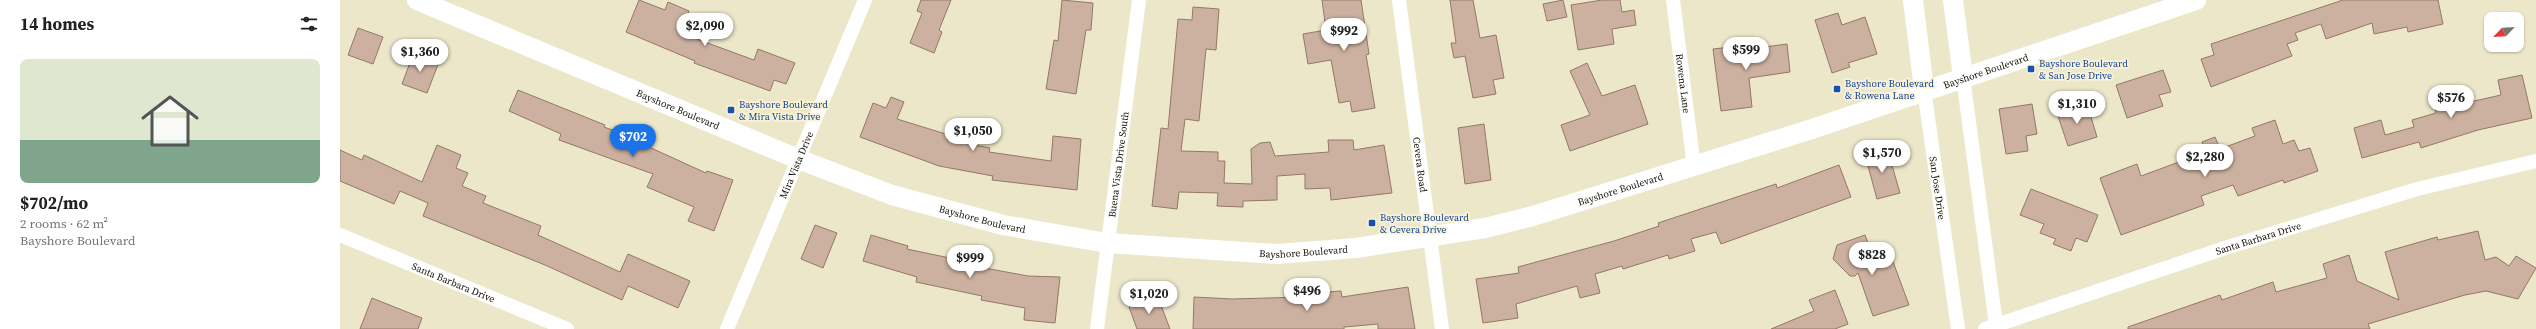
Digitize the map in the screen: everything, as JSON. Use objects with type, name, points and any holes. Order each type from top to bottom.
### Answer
[{"type":"main road","name":"Bayshore Boulevard","points":[[417,0],[798,159],[892,195],[1003,225],[1107,243],[1277,254],[1356,248],[1430,237],[1533,216],[1694,167],[1924,89],[2196,0]]},
{"type":"main road","name":"San Jose Drive","points":[[1913,0],[1924,89]]},
{"type":"main road","points":[[1953,0],[1963,77]]},
{"type":"street","name":"Mira Vista Drive","points":[[727,329],[865,0]]},
{"type":"street","name":"Buena Vista Drive South","points":[[1097,329],[1138,0]]},
{"type":"street","name":"Cevera Road","points":[[1399,0],[1442,329]]},
{"type":"street","name":"Rowena Lane","points":[[1673,0],[1694,167]]},
{"type":"street","points":[[1963,77],[1991,327]]},
{"type":"street","name":"San Jose Drive","points":[[1924,89],[1958,329]]},
{"type":"street","name":"Santa Barbara Drive","points":[[1991,327],[2225,248],[2417,189],[2536,161]]},
{"type":"street","name":"Santa Barbara Drive","points":[[340,235],[567,329]]},
{"type":"building","points":[[639,0],[665,10],[668,2],[689,11],[684,22],[698,28],[694,38],[754,60],[758,49],[795,63],[786,84],[774,80],[770,91],[694,63],[695,61],[626,32]]},
{"type":"building","points":[[921,0],[951,0],[939,30],[942,32],[934,53],[910,43],[922,13],[917,11]]},
{"type":"building","points":[[1062,0],[1093,3],[1091,30],[1086,30],[1076,94],[1046,89],[1054,40],[1058,41]]},
{"type":"building","points":[[1322,0],[1361,0],[1369,54],[1366,55],[1375,108],[1352,112],[1350,101],[1339,103],[1331,60],[1308,64],[1303,34],[1326,30]]},
{"type":"building","points":[[1450,0],[1473,0],[1480,38],[1496,35],[1504,78],[1493,80],[1496,94],[1473,98],[1465,56],[1454,58],[1451,43],[1456,43]]},
{"type":"building","points":[[1563,0],[1567,17],[1547,21],[1543,4]]},
{"type":"building","points":[[1602,0],[1620,0],[1622,12],[1634,10],[1636,25],[1612,29],[1614,44],[1578,50],[1571,5]]},
{"type":"building","points":[[2343,0],[2438,0],[2443,24],[2408,32],[2407,27],[2374,34],[2372,23],[2326,39],[2321,24],[2295,33],[2298,40],[2287,44],[2292,56],[2211,87],[2201,59],[2214,55],[2211,44]]},
{"type":"building","points":[[1193,7],[1219,9],[1216,50],[1206,49],[1199,121],[1185,119],[1181,151],[1218,152],[1218,161],[1225,161],[1224,183],[1252,184],[1251,149],[1260,143],[1270,142],[1275,156],[1329,152],[1328,140],[1353,140],[1354,150],[1384,145],[1392,193],[1331,200],[1330,188],[1305,189],[1305,174],[1277,176],[1277,200],[1243,201],[1243,207],[1217,206],[1218,193],[1179,192],[1177,209],[1152,206],[1161,128],[1168,129],[1178,19],[1192,20]]},
{"type":"building","points":[[1838,13],[1842,25],[1865,17],[1877,54],[1848,63],[1850,67],[1832,73],[1815,20]]},
{"type":"building","points":[[358,28],[383,37],[373,64],[348,55]]},
{"type":"building","points":[[1787,44],[1790,72],[1749,78],[1752,107],[1721,111],[1713,49],[1749,45],[1750,49]]},
{"type":"building","points":[[414,52],[439,62],[427,93],[402,84]]},
{"type":"building","points":[[1587,63],[1602,96],[1635,85],[1648,124],[1570,151],[1561,125],[1590,115],[1570,71]]},
{"type":"building","points":[[2163,70],[2171,92],[2159,95],[2163,106],[2127,118],[2116,85]]},
{"type":"building","points":[[2522,75],[2532,118],[2478,130],[2421,148],[2419,142],[2362,158],[2354,128],[2381,120],[2385,135],[2414,127],[2412,120],[2436,113],[2432,99],[2466,89],[2470,102],[2501,95],[2498,80]]},
{"type":"building","points":[[518,90],[605,125],[604,127],[650,144],[649,147],[706,173],[707,171],[733,180],[714,231],[688,221],[694,207],[647,187],[653,174],[559,140],[561,134],[509,111]]},
{"type":"building","points":[[891,97],[904,102],[897,119],[949,135],[947,140],[990,148],[989,152],[1051,161],[1053,136],[1081,139],[1077,190],[992,180],[993,176],[939,166],[860,137],[873,103],[886,108]]},
{"type":"building","points":[[2032,104],[2037,134],[2026,136],[2028,151],[2006,154],[1999,109]]},
{"type":"building","points":[[2087,104],[2097,137],[2068,146],[2057,113]]},
{"type":"building","points":[[2275,120],[2283,144],[2294,140],[2299,151],[2310,148],[2318,171],[2284,183],[2283,180],[2238,196],[2233,185],[2201,196],[2204,205],[2121,235],[2100,178],[2137,164],[2141,176],[2206,152],[2202,142],[2215,137],[2220,149],[2255,136],[2252,128]]},
{"type":"building","points":[[1484,124],[1491,180],[1465,184],[1458,128]]},
{"type":"building","points":[[437,145],[461,155],[456,168],[468,173],[462,186],[486,196],[483,203],[541,226],[538,235],[620,272],[628,254],[690,281],[678,308],[628,286],[622,300],[545,265],[423,216],[428,203],[400,191],[394,204],[340,181],[340,150],[362,160],[364,155],[422,182]]},
{"type":"building","points":[[1887,148],[1900,193],[1877,199],[1865,155]]},
{"type":"building","points":[[1839,165],[1851,197],[1721,244],[1716,232],[1691,239],[1695,251],[1669,259],[1668,255],[1623,269],[1622,266],[1595,274],[1600,293],[1580,298],[1577,286],[1516,304],[1518,318],[1483,323],[1476,279],[1519,273],[1518,267],[1614,241],[1659,226],[1658,223],[1776,184],[1777,188]]},
{"type":"building","points":[[2031,189],[2098,215],[2087,242],[2076,238],[2071,251],[2053,244],[2056,239],[2040,233],[2044,224],[2020,215]]},
{"type":"building","points":[[815,225],[837,233],[823,268],[801,259]]},
{"type":"building","points":[[2478,231],[2485,260],[2496,257],[2509,266],[2516,256],[2536,268],[2518,299],[2486,291],[2465,295],[2368,324],[2370,329],[2128,329],[2128,327],[2220,295],[2222,300],[2273,282],[2276,292],[2327,278],[2323,264],[2349,255],[2357,281],[2399,300],[2385,252],[2437,237],[2438,240]]},
{"type":"building","points":[[871,235],[908,246],[907,249],[964,261],[963,264],[1028,276],[1060,277],[1055,323],[1024,320],[1025,308],[981,300],[982,296],[916,282],[917,277],[863,261]]},
{"type":"building","points":[[1865,235],[1876,264],[1892,259],[1909,305],[1873,316],[1858,273],[1855,276],[1850,276],[1833,259],[1837,245]]},
{"type":"building","points":[[1408,287],[1415,329],[1378,329],[1378,324],[1344,327],[1344,329],[1193,329],[1194,297],[1232,299],[1303,297],[1303,294],[1341,291],[1342,297]]},
{"type":"building","points":[[1835,290],[1848,324],[1835,329],[1771,329],[1814,311],[1809,300]]},
{"type":"building","points":[[1157,295],[1170,329],[1137,329],[1129,307]]},
{"type":"building","points":[[372,298],[422,318],[418,329],[360,329]]},
{"type":"place","name":"Bayshore Boulevard & San Jose Drive","points":[[2031,69]]},
{"type":"place","name":"Bayshore Boulevard & Rowena Lane","points":[[1837,89]]},
{"type":"place","name":"Bayshore Boulevard & Mira Vista Drive","points":[[731,110]]},
{"type":"place","name":"Bayshore Boulevard & Cevera Drive","points":[[1372,223]]}]
